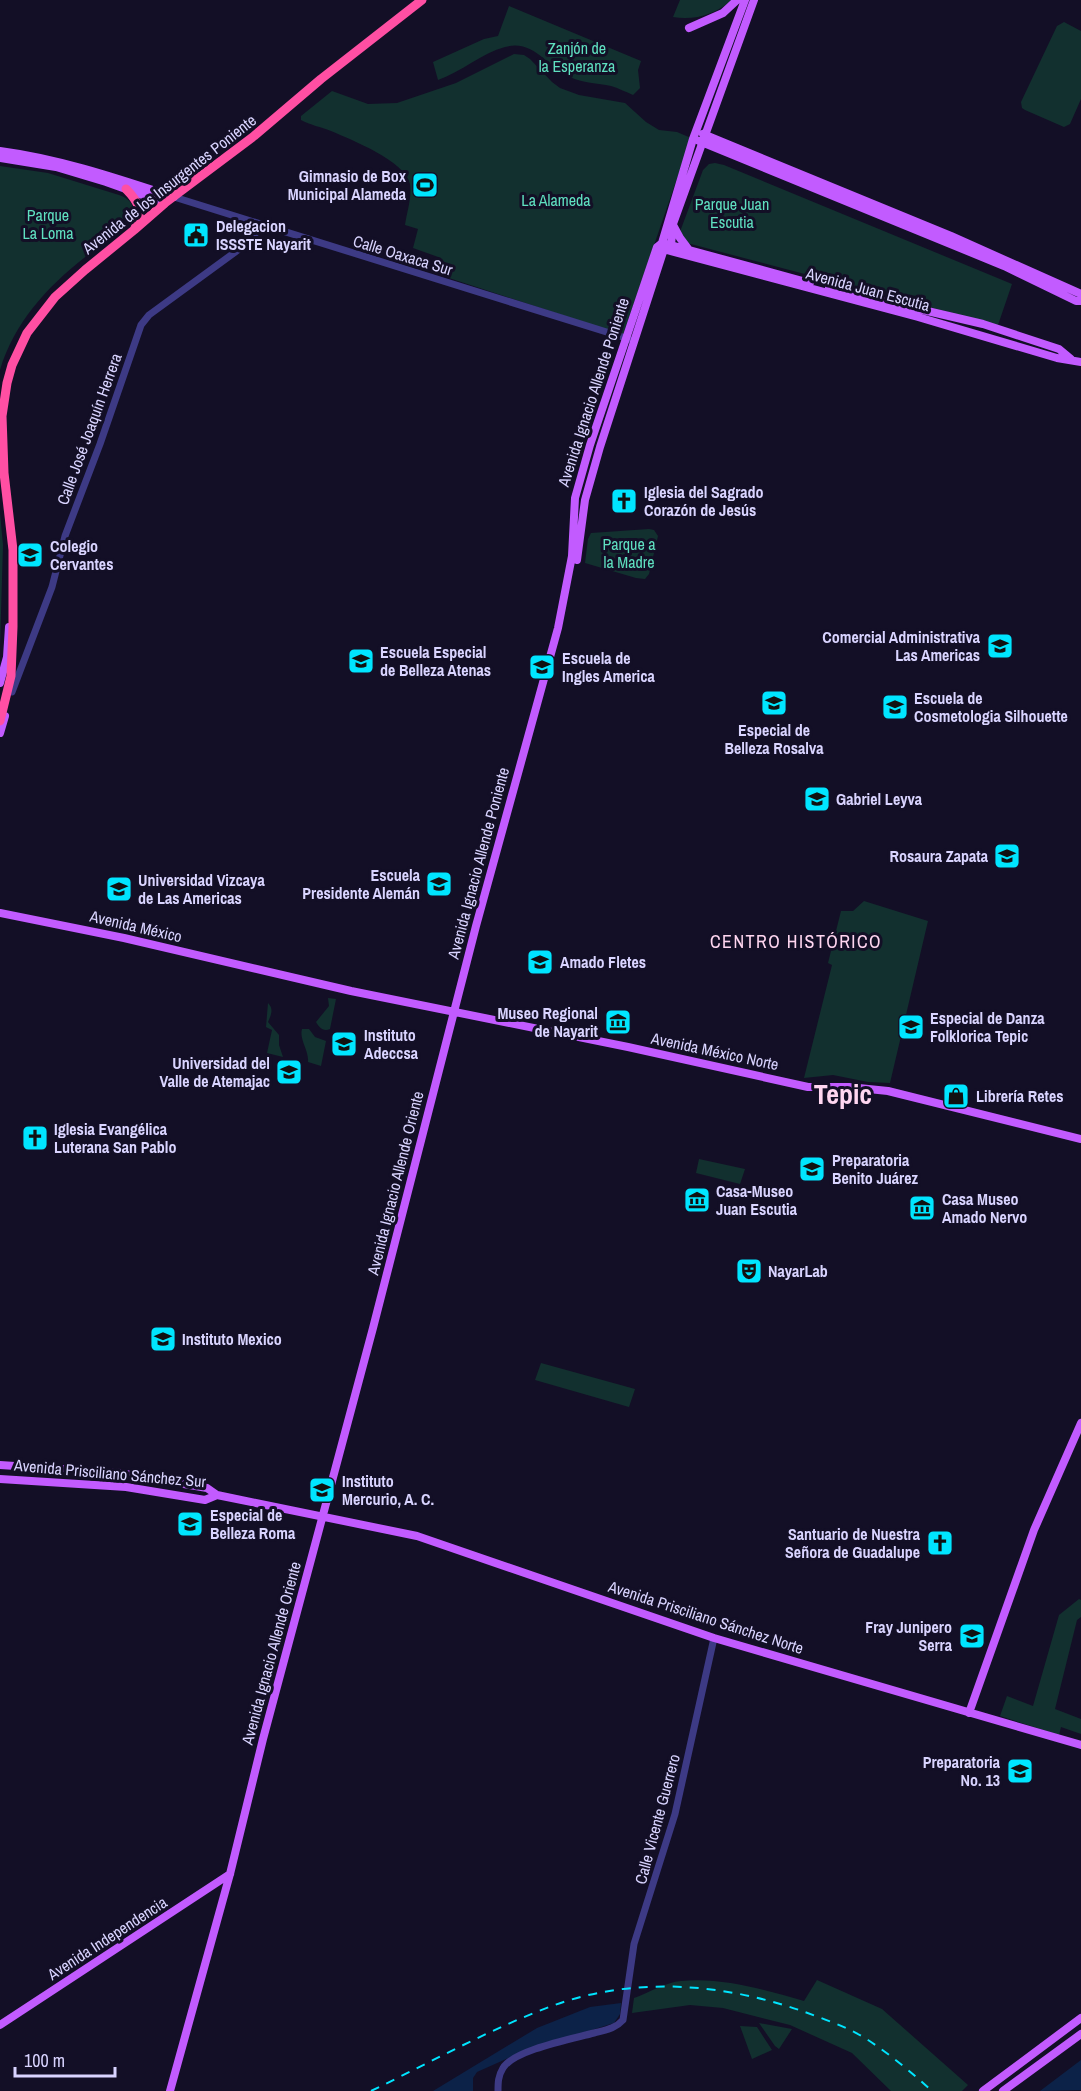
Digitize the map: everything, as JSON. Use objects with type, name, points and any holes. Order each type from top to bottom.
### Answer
[{"type":"highway","name":"Avenida de los Insurgentes Poniente","points":[[0,721],[11,676],[13,580],[13,550],[4,473],[4,401],[12,366],[27,333],[55,297],[85,270],[165,203],[254,136],[321,79],[422,0]]},
{"type":"highway","points":[[126,189],[138,204],[140,214],[134,231]]},
{"type":"highway","points":[[0,704],[12,648]]},
{"type":"main road","points":[[688,28],[723,13],[737,0]]},
{"type":"main road","name":"Avenida Ignacio Allende Poniente","points":[[664,246],[695,136],[745,0]]},
{"type":"main road","name":"Avenida Ignacio Allende Poniente","points":[[455,1013],[506,813],[558,628],[585,500],[630,339],[707,134],[754,0]]},
{"type":"main road","points":[[695,136],[707,134],[951,236],[1081,294]]},
{"type":"main road","points":[[695,136],[714,148],[1004,266],[1076,301],[1081,301]]},
{"type":"main road","points":[[699,155],[714,148]]},
{"type":"main road","points":[[0,151],[57,161],[174,197]]},
{"type":"main road","points":[[0,158],[56,167],[165,203]]},
{"type":"main road","points":[[673,224],[689,250]]},
{"type":"main road","name":"Avenida Juan Escutia","points":[[664,246],[689,250],[823,287],[983,324],[1059,349],[1071,359]]},
{"type":"main road","name":"Avenida Juan Escutia","points":[[664,246],[1057,358],[1081,362]]},
{"type":"main road","name":"Avenida de los Insurgentes Poniente","points":[[0,683],[6,657],[13,580]]},
{"type":"main road","points":[[0,733],[12,692]]},
{"type":"main road","name":"Avenida México","points":[[0,913],[124,938],[342,989]]},
{"type":"main road","name":"Avenida México Norte","points":[[342,989],[808,1087],[849,1087],[888,1091],[1081,1139]]},
{"type":"main road","name":"Avenida Ignacio Allende Oriente","points":[[170,2091],[230,1874],[266,1728],[455,1013]]},
{"type":"main road","points":[[969,1713],[1034,1530],[1081,1422]]},
{"type":"main road","name":"Avenida Prisciliano Sánchez Sur","points":[[0,1465],[120,1473],[207,1488],[217,1495],[322,1518]]},
{"type":"main road","name":"Avenida Prisciliano Sánchez Sur","points":[[0,1479],[126,1487],[205,1500],[217,1495]]},
{"type":"main road","name":"Avenida Prisciliano Sánchez Norte","points":[[322,1518],[417,1536],[714,1638],[1081,1745]]},
{"type":"main road","name":"Avenida Independencia","points":[[0,2025],[230,1874]]},
{"type":"main road","points":[[983,2091],[1081,2018]]},
{"type":"main road","points":[[1003,2091],[1081,2034]]},
{"type":"street","name":"Calle Oaxaca Sur","points":[[174,197],[630,339]]},
{"type":"street","name":"Calle José Joaquín Herrera","points":[[12,692],[52,587],[65,536],[141,325],[149,315],[238,250],[263,226]]},
{"type":"street","name":"Calle Vicente Guerrero","points":[[498,2091],[498,2079],[501,2072],[504,2066],[513,2059],[537,2049],[619,2025],[623,2020],[634,1944],[675,1814],[714,1638]]},
{"type":"green space","points":[[680,0],[732,0],[704,15],[689,18],[673,17]]},
{"type":"green space","name":"Zanjón de la Esperanza","points":[[509,6],[641,61],[638,70],[640,88],[633,95],[611,86],[575,79],[562,73],[532,50],[515,46],[496,50],[438,80],[433,62],[484,39],[498,36]]},
{"type":"green space","points":[[1064,22],[1081,31],[1081,99],[1070,124],[1064,127],[1025,110],[1021,102],[1057,26]]},
{"type":"green space","name":"La Alameda","points":[[514,54],[524,55],[530,59],[560,88],[579,95],[625,103],[646,122],[659,130],[677,132],[691,138],[623,335],[449,278],[453,266],[440,261],[441,258],[413,248],[418,229],[405,225],[410,199],[410,184],[406,175],[376,152],[301,120],[301,116],[332,91],[368,104],[397,103],[456,83]]},
{"type":"green space","name":"Parque Juan Escutia","points":[[715,163],[1012,284],[998,325],[687,243],[680,235],[681,229],[703,170],[709,164]]},
{"type":"green space","name":"Parque La Loma","points":[[0,166],[48,173],[119,195],[130,202],[133,211],[124,226],[70,269],[33,307],[14,337],[0,370]]},
{"type":"green space","points":[[0,513],[3,545],[0,647]]},
{"type":"green space","name":"Parque a la Madre","points":[[654,530],[658,536],[649,574],[645,579],[585,563],[591,533]]},
{"type":"green space","points":[[864,901],[928,921],[890,1083],[868,1082],[833,1075],[804,1078],[832,965],[828,963],[841,911],[853,911]]},
{"type":"green space","points":[[328,998],[336,999],[330,1029],[325,1030],[316,1022],[329,1006]]},
{"type":"green space","points":[[268,1003],[271,1014],[268,1022],[279,1035],[283,1057],[267,1053],[272,1030],[266,1027]]},
{"type":"green space","points":[[302,1029],[309,1029],[315,1037],[326,1041],[321,1066],[308,1062]]},
{"type":"green space","points":[[699,1159],[745,1169],[740,1184],[696,1173]]},
{"type":"green space","points":[[541,1363],[635,1389],[629,1407],[535,1380]]},
{"type":"green space","points":[[1079,1599],[1081,1600],[1081,1617],[1077,1620],[1055,1709],[1081,1719],[1081,1734],[1061,1727],[1059,1735],[1000,1716],[1007,1696],[1033,1706],[1059,1615]]},
{"type":"green space","points":[[697,1980],[728,1983],[804,2001],[817,1980],[882,2009],[968,2085],[962,2091],[891,2091],[852,2053],[790,2025],[723,2008],[690,2005],[632,2013],[634,1998],[675,1982]]},
{"type":"green space","points":[[759,2023],[792,2029],[779,2049]]},
{"type":"green space","points":[[740,2026],[757,2027],[772,2050],[752,2059]]},
{"type":"water","points":[[621,2003],[620,2014],[614,2023],[522,2052],[477,2072],[473,2078],[473,2091],[433,2091],[537,2028],[590,2007]]},
{"type":"water","points":[[1081,2060],[1081,2090],[1040,2091]]},
{"type":"railway","points":[[371,2091],[483,2035],[552,2006],[583,1996],[646,1987],[709,1989],[741,1994],[802,2011],[860,2035],[901,2064],[932,2091]]},
{"type":"place","name":"Gimnasio de Box Municipal Alameda","points":[[425,185]]},
{"type":"place","name":"Delegacion ISSSTE Nayarit","points":[[196,235]]},
{"type":"place","name":"Iglesia del Sagrado Corazón de Jesús","points":[[624,501]]},
{"type":"place","name":"Colegio Cervantes","points":[[30,555]]},
{"type":"place","name":"Comercial Administrativa Las Americas","points":[[1000,646]]},
{"type":"place","name":"Escuela Especial de Belleza Atenas","points":[[361,661]]},
{"type":"place","name":"Escuela de Ingles America","points":[[542,667]]},
{"type":"place","name":"Especial de Belleza Rosalva","points":[[774,703]]},
{"type":"place","name":"Escuela de Cosmetologia Silhouette","points":[[895,707]]},
{"type":"place","name":"Gabriel Leyva","points":[[817,799]]},
{"type":"place","name":"Rosaura Zapata","points":[[1007,856]]},
{"type":"place","name":"Escuela Presidente Alemán","points":[[439,884]]},
{"type":"place","name":"Universidad Vizcaya de Las Americas","points":[[119,889]]},
{"type":"place","name":"Amado Fletes","points":[[540,962]]},
{"type":"place","name":"Museo Regional de Nayarit","points":[[618,1022]]},
{"type":"place","name":"Especial de Danza Folklorica Tepic","points":[[911,1027]]},
{"type":"place","name":"Instituto Adeccsa","points":[[344,1044]]},
{"type":"place","name":"Universidad del Valle de Atemajac","points":[[289,1072]]},
{"type":"place","name":"Librería Retes","points":[[956,1096]]},
{"type":"place","name":"Iglesia Evangélica Luterana San Pablo","points":[[35,1138]]},
{"type":"place","name":"Preparatoria Benito Juárez","points":[[812,1169]]},
{"type":"place","name":"Casa-Museo Juan Escutia","points":[[697,1200]]},
{"type":"place","name":"Casa Museo Amado Nervo","points":[[922,1208]]},
{"type":"place","name":"NayarLab","points":[[749,1271]]},
{"type":"place","name":"Instituto Mexico","points":[[163,1339]]},
{"type":"place","name":"Instituto Mercurio, A. C.","points":[[322,1490]]},
{"type":"place","name":"Especial de Belleza Roma","points":[[190,1524]]},
{"type":"place","name":"Santuario de Nuestra Señora de Guadalupe","points":[[940,1543]]},
{"type":"place","name":"Fray Junipero Serra","points":[[972,1636]]},
{"type":"place","name":"Preparatoria No. 13","points":[[1020,1771]]},
{"type":"district","name":"CENTRO HISTÓRICO","points":[[796,941]]},
{"type":"district","name":"Tepic","points":[[843,1094]]}]
